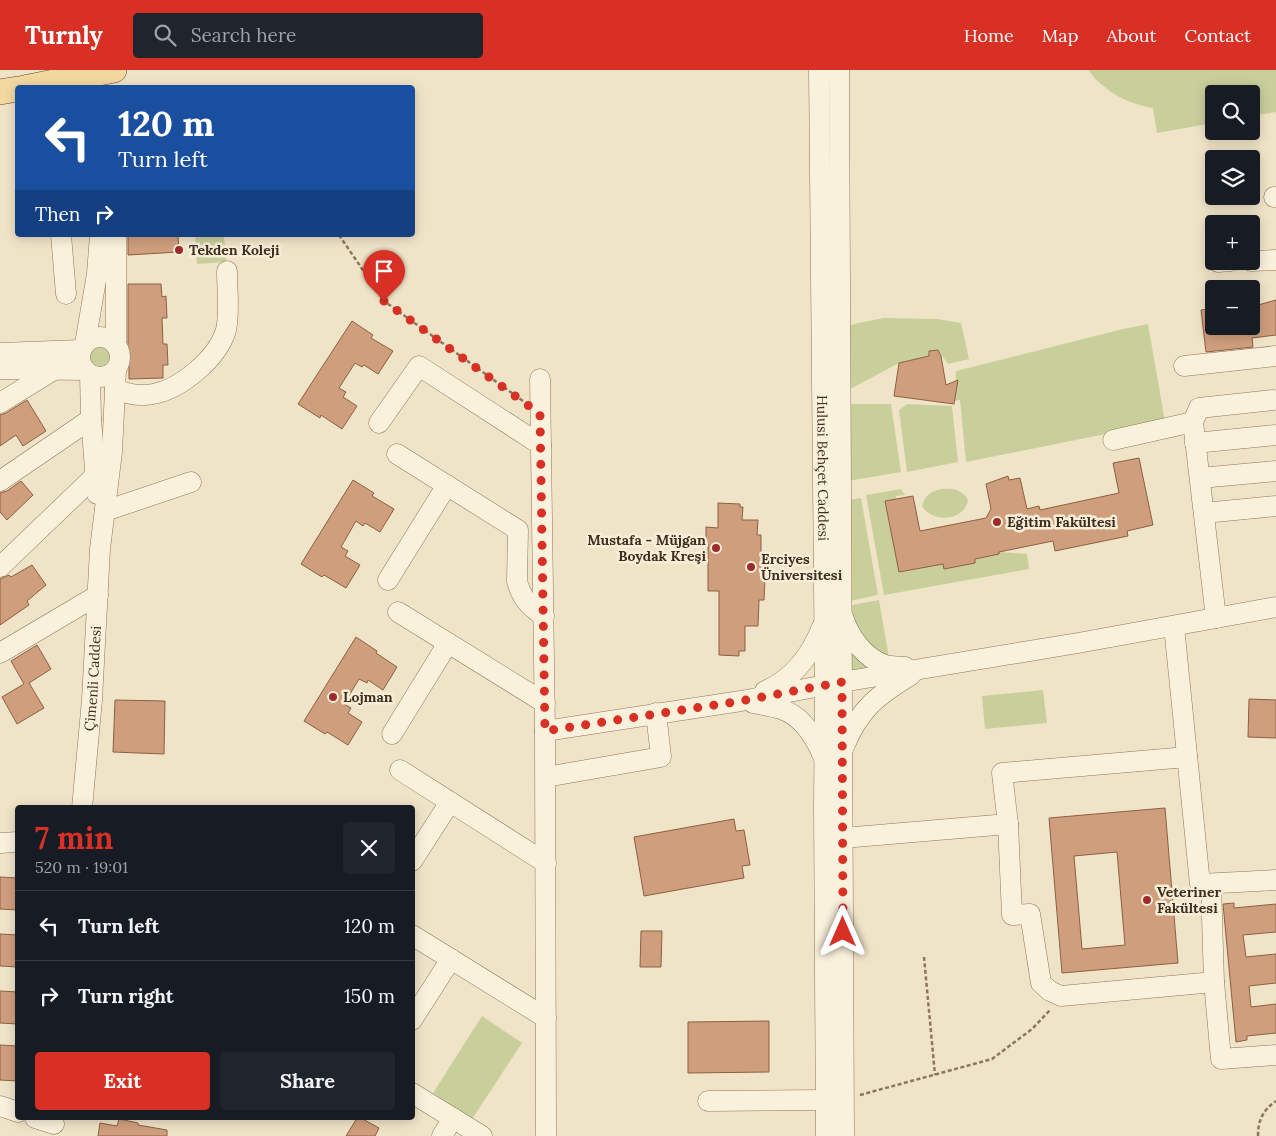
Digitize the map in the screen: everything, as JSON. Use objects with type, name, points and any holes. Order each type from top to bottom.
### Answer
[{"type":"main road","points":[[49,85],[98,79]]},
{"type":"main road","points":[[0,93],[15,90]]},
{"type":"street","name":"Hulusi Behçet Caddesi","points":[[819,70],[824,623],[842,751],[843,838],[835,1100],[826,1136]]},
{"type":"street","name":"Hulusi Behçet Caddesi","points":[[840,70],[842,611],[824,760],[835,1100],[844,1136]]},
{"type":"street","points":[[0,93],[15,96]]},
{"type":"street","points":[[61,237],[66,294]]},
{"type":"street","points":[[88,372],[81,364],[98,274],[100,237]]},
{"type":"street","points":[[115,379],[120,356],[116,344],[116,237]]},
{"type":"street","points":[[1260,260],[1276,260]]},
{"type":"street","points":[[0,369],[30,368],[88,372],[115,379],[134,395],[161,392],[181,382],[212,356],[222,340],[228,320],[227,272]]},
{"type":"street","points":[[0,353],[83,347],[97,337],[110,339],[116,344]]},
{"type":"street","points":[[1184,366],[1276,356]]},
{"type":"street","points":[[379,423],[419,366],[541,445]]},
{"type":"street","points":[[0,403],[52,371]]},
{"type":"street","name":"Çimenli Caddesi","points":[[88,372],[100,549]]},
{"type":"street","name":"Çimenli Caddesi","points":[[82,805],[92,700],[100,549],[112,452],[115,379]]},
{"type":"street","points":[[540,379],[546,777],[546,1136]]},
{"type":"street","points":[[1216,618],[1193,422],[1199,408],[1274,400]]},
{"type":"street","points":[[0,481],[91,419]]},
{"type":"street","points":[[1113,440],[1193,422]]},
{"type":"street","points":[[1195,443],[1276,435]]},
{"type":"street","points":[[397,454],[518,530],[518,587],[530,606],[544,616]]},
{"type":"street","points":[[1200,478],[1276,471]]},
{"type":"street","points":[[0,568],[96,475]]},
{"type":"street","points":[[105,511],[191,482]]},
{"type":"street","points":[[388,580],[447,485]]},
{"type":"street","points":[[1204,513],[1276,506]]},
{"type":"street","points":[[0,653],[98,595]]},
{"type":"street","points":[[545,731],[741,701],[1276,607]]},
{"type":"street","points":[[842,611],[850,633],[862,650],[870,656],[885,665],[922,669]]},
{"type":"street","points":[[398,612],[545,703]]},
{"type":"street","points":[[741,701],[777,685],[792,674],[808,655],[824,623]]},
{"type":"street","points":[[1174,626],[1200,884],[1276,880]]},
{"type":"street","points":[[392,734],[448,643]]},
{"type":"street","points":[[842,751],[858,719],[875,699],[922,669]]},
{"type":"street","points":[[741,701],[781,709],[796,718],[810,732],[824,760]]},
{"type":"street","points":[[546,777],[661,757],[656,713]]},
{"type":"street","points":[[1187,757],[1002,773],[1008,824],[1012,915],[1030,914],[1041,983],[1050,991],[1061,996],[1214,982]]},
{"type":"street","points":[[400,770],[546,862]]},
{"type":"street","points":[[415,856],[450,802]]},
{"type":"street","points":[[843,838],[1008,824]]},
{"type":"street","points":[[0,843],[15,842]]},
{"type":"street","points":[[1211,884],[1214,982],[1221,1059],[1276,1055]]},
{"type":"street","points":[[415,937],[546,1018]]},
{"type":"street","points":[[415,1015],[451,959]]},
{"type":"street","points":[[415,1095],[482,1136]]},
{"type":"street","points":[[708,1101],[835,1100]]},
{"type":"street","points":[[0,1106],[15,1111]]},
{"type":"street","points":[[442,1136],[453,1118]]},
{"type":"path","points":[[341,237],[384,301],[540,414]]},
{"type":"path","points":[[924,957],[935,1075]]},
{"type":"path","points":[[835,1100],[992,1059],[1041,1021],[1061,996]]},
{"type":"path","points":[[1258,1136],[1258,1124],[1262,1115],[1276,1101]]},
{"type":"green space","points":[[1088,70],[1276,70],[1276,112],[1260,115],[1260,85],[1205,85],[1205,125],[1157,133],[1153,108],[1125,100],[1109,90]]},
{"type":"green space","points":[[195,237],[224,237],[226,262],[197,264]]},
{"type":"green space","points":[[884,318],[937,319],[961,323],[969,359],[948,364],[938,350],[930,351],[929,356],[899,363],[835,397],[835,330]]},
{"type":"green space","points":[[1148,324],[1165,422],[966,462],[960,400],[955,401],[956,371]]},
{"type":"green space","points":[[100,346],[108,349],[111,357],[108,365],[100,368],[92,365],[89,357],[92,349]]},
{"type":"green space","points":[[834,404],[891,404],[901,472],[836,483]]},
{"type":"green space","points":[[907,404],[952,406],[958,462],[907,472],[899,410]]},
{"type":"green space","points":[[901,489],[905,495],[896,496],[896,499],[885,502],[900,572],[910,570],[910,567],[943,564],[945,569],[975,563],[975,559],[999,554],[999,552],[1027,554],[1029,569],[884,595],[866,495]]},
{"type":"green space","points":[[943,489],[957,490],[966,497],[968,500],[961,513],[947,518],[940,517],[927,512],[922,506],[929,494]]},
{"type":"green space","points":[[861,498],[878,595],[836,604],[836,502]]},
{"type":"green space","points":[[879,600],[891,669],[846,672],[836,608]]},
{"type":"green space","points":[[1043,690],[1047,723],[985,729],[982,696]]},
{"type":"green space","points":[[482,1016],[522,1043],[472,1119],[433,1093]]},
{"type":"building","points":[[128,237],[178,237],[179,252],[128,255]]},
{"type":"building","points":[[128,284],[161,284],[162,297],[166,296],[167,318],[162,318],[163,344],[167,344],[168,365],[163,365],[163,378],[129,379],[129,366],[124,362],[124,352],[128,344]]},
{"type":"building","points":[[1276,300],[1276,335],[1252,338],[1253,347],[1206,352],[1201,310],[1205,309],[1205,335],[1260,335],[1260,304]]},
{"type":"building","points":[[352,321],[373,335],[371,338],[393,351],[378,374],[364,365],[362,367],[355,363],[339,388],[346,392],[343,397],[357,406],[342,429],[321,415],[320,418],[298,404]]},
{"type":"building","points":[[938,350],[941,356],[946,385],[958,380],[954,404],[894,396],[899,363],[929,356],[929,351]]},
{"type":"building","points":[[27,400],[46,431],[23,446],[16,435],[0,446],[0,415]]},
{"type":"building","points":[[1139,458],[1153,525],[1127,531],[1128,536],[1055,551],[1053,541],[999,552],[999,554],[975,559],[975,563],[944,569],[943,564],[899,572],[885,501],[913,496],[920,531],[986,518],[991,509],[986,484],[1008,476],[1009,480],[1020,478],[1027,509],[1039,506],[1040,510],[1119,493],[1113,463]]},
{"type":"building","points":[[353,480],[374,493],[372,496],[394,509],[380,532],[365,523],[363,526],[356,521],[341,547],[348,551],[345,556],[360,565],[346,588],[324,575],[322,577],[301,564]]},
{"type":"building","points":[[21,481],[33,495],[7,520],[0,512],[0,493],[7,491]]},
{"type":"building","points":[[718,503],[740,504],[740,507],[743,507],[742,520],[758,520],[757,535],[761,535],[761,578],[765,578],[764,600],[759,600],[758,626],[745,626],[745,651],[739,651],[739,656],[719,655],[719,591],[708,591],[706,527],[718,528]]},
{"type":"building","points":[[32,565],[46,585],[27,601],[29,605],[0,625],[0,579],[9,575],[11,577]]},
{"type":"building","name":"Lojman","points":[[356,637],[397,667],[383,690],[368,680],[367,683],[359,679],[344,704],[351,708],[348,713],[362,722],[348,745],[304,721]]},
{"type":"building","points":[[37,645],[51,669],[29,683],[44,708],[17,724],[2,697],[24,684],[11,661]]},
{"type":"building","points":[[1249,699],[1276,700],[1276,738],[1248,737]]},
{"type":"building","points":[[115,700],[165,701],[164,754],[113,752]]},
{"type":"building","name":"Veteriner Fakültesi","points":[[1165,808],[1178,963],[1062,973],[1049,818]],"holes":[[[1117,852],[1125,945],[1082,949],[1074,856]]]},
{"type":"building","points":[[734,819],[736,831],[744,830],[750,865],[742,866],[744,878],[644,896],[634,837]]},
{"type":"building","points":[[0,877],[15,878],[15,910],[0,909]]},
{"type":"building","points":[[1234,903],[1234,908],[1276,904],[1276,932],[1243,935],[1246,957],[1276,954],[1276,983],[1249,986],[1251,1007],[1276,1004],[1276,1033],[1247,1036],[1247,1040],[1236,1042],[1223,904]]},
{"type":"building","points":[[641,931],[662,931],[661,967],[640,967]]},
{"type":"building","points":[[0,934],[15,935],[15,967],[0,966]]},
{"type":"building","points":[[0,991],[15,992],[15,1024],[0,1023]]},
{"type":"building","points":[[769,1021],[769,1072],[688,1073],[688,1022]]},
{"type":"building","points":[[0,1045],[15,1046],[15,1081],[0,1080]]},
{"type":"building","points":[[119,1120],[124,1120],[138,1123],[138,1125],[167,1130],[167,1136],[98,1136],[100,1123],[117,1126]]},
{"type":"building","points":[[356,1120],[365,1120],[379,1128],[375,1136],[346,1136]]},
{"type":"place","name":"Tekden Koleji","points":[[179,250]]},
{"type":"place","name":"Eğitim Fakültesi","points":[[997,522]]},
{"type":"place","name":"Mustafa - Müjgan Boydak Kreşi","points":[[716,548]]},
{"type":"place","name":"Erciyes Üniversitesi","points":[[751,567]]},
{"type":"place","name":"Lojman","points":[[333,697]]},
{"type":"place","name":"Veteriner Fakültesi","points":[[1147,900]]},
{"type":"route","points":[[384,301],[540,414],[545,731],[741,701],[842,682],[843,932]]}]
